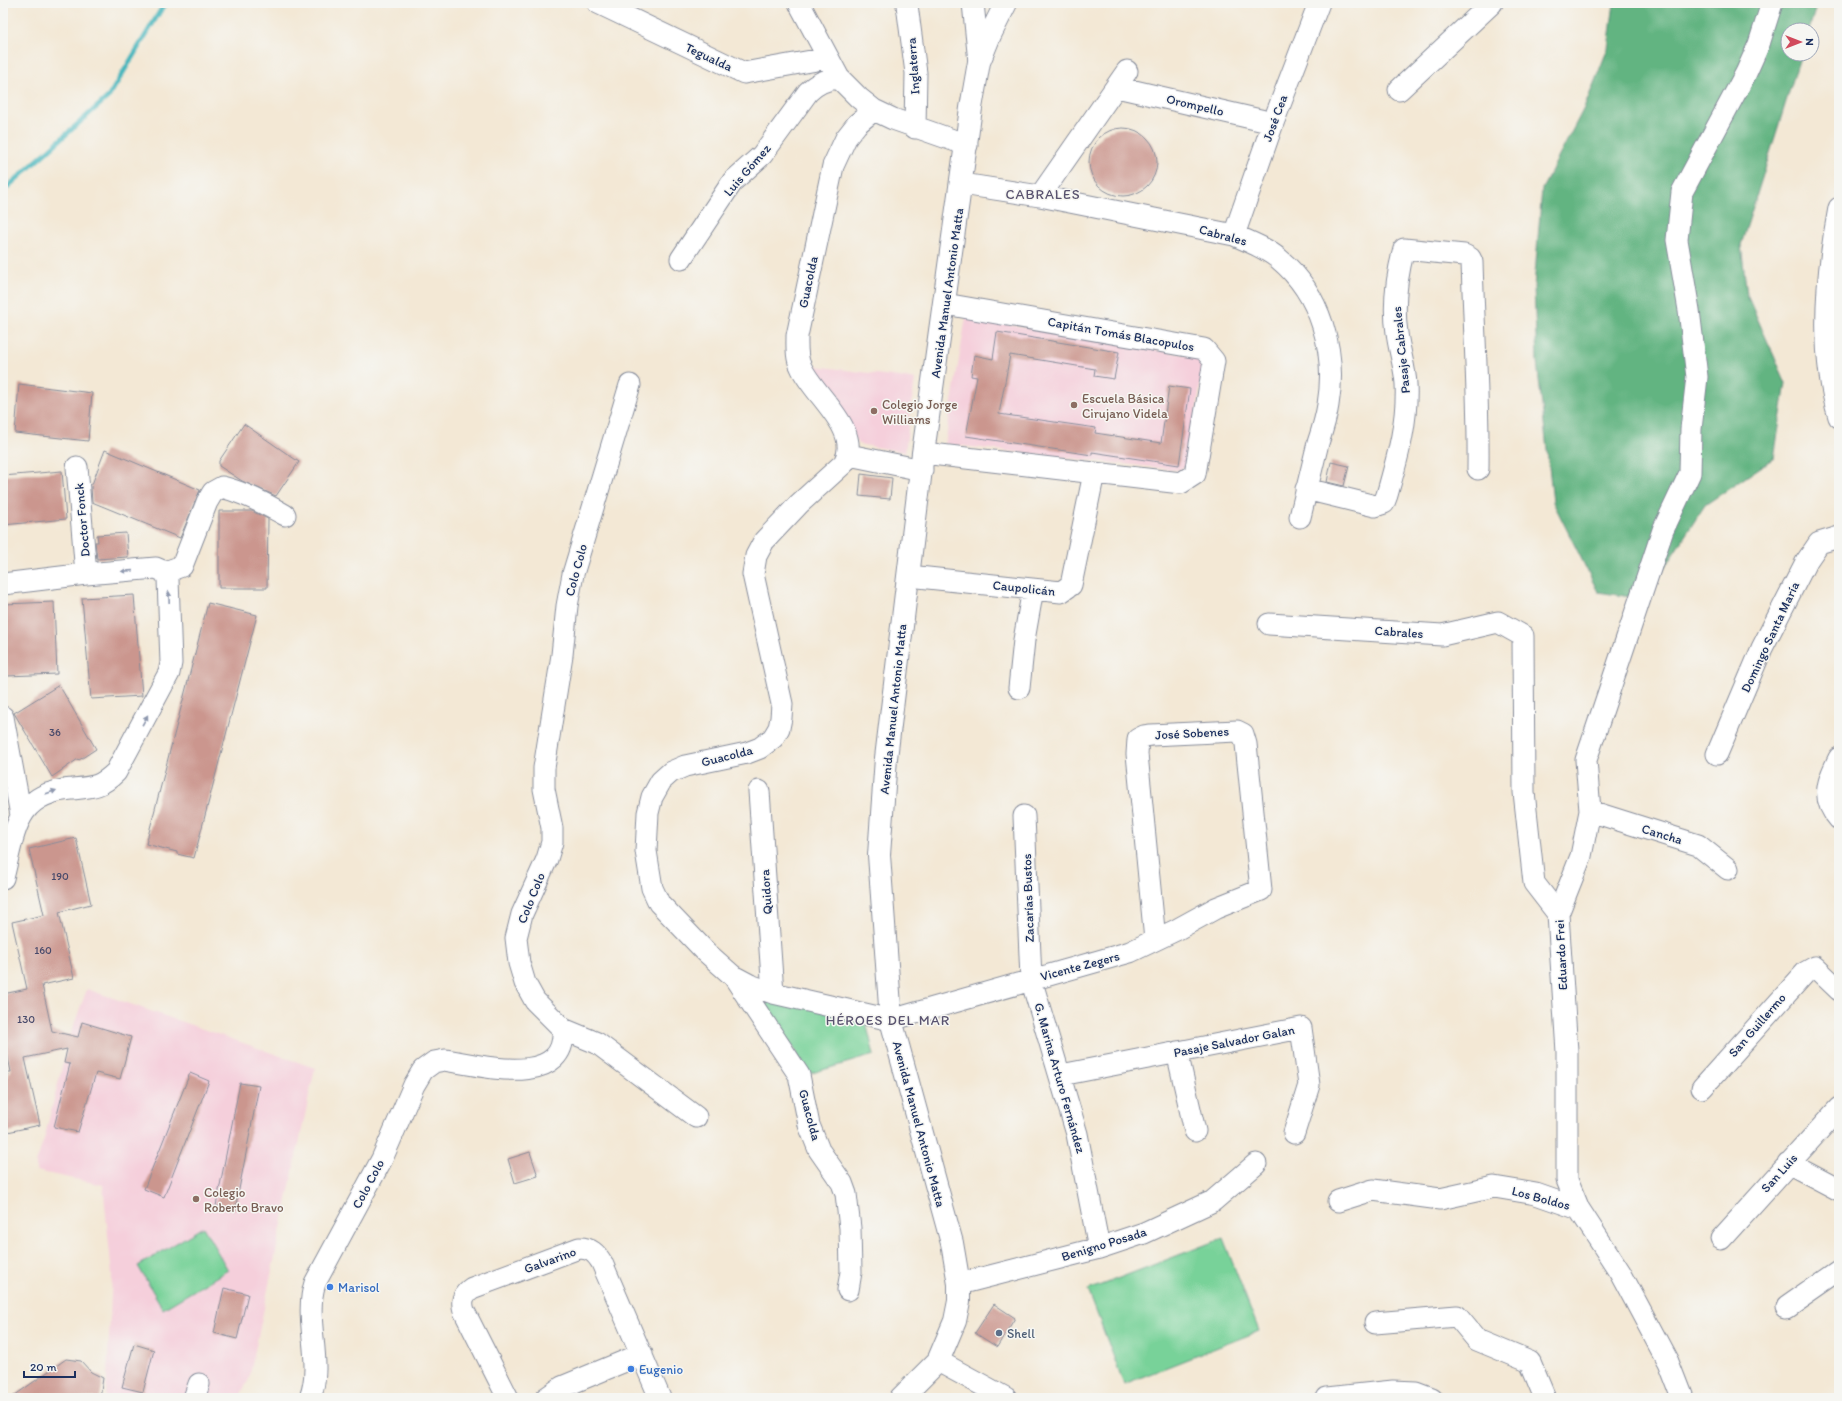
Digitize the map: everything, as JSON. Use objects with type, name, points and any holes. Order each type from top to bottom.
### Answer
[{"type":"main road","name":"Avenida Manuel Antonio Matta","points":[[901,1398],[938,1361],[955,1321],[959,1301],[959,1284],[952,1243],[891,1020],[879,855],[886,758],[923,462],[979,62],[990,35],[1006,3]]},
{"type":"street","name":"Tegualda","points":[[598,3],[744,73],[828,58]]},
{"type":"street","points":[[799,3],[839,78],[859,98],[874,110],[915,128],[968,145]]},
{"type":"street","points":[[973,3],[979,62]]},
{"type":"street","name":"José Cea","points":[[1234,235],[1272,123],[1319,3]]},
{"type":"street","points":[[1399,90],[1492,3]]},
{"type":"street","points":[[1558,914],[1582,856],[1590,812],[1586,760],[1663,530],[1690,473],[1691,430],[1697,377],[1689,310],[1677,240],[1682,192],[1702,157],[1760,44],[1772,3]]},
{"type":"street","name":"Inglaterra","points":[[908,5],[916,73],[915,128]]},
{"type":"street","name":"Luis Gómez","points":[[681,258],[733,181],[762,155],[808,92],[815,85],[829,79],[839,78]]},
{"type":"street","name":"Orompello","points":[[1040,196],[1122,79],[1272,123]]},
{"type":"street","name":"Guacolda","points":[[874,110],[857,124],[846,138],[833,166],[797,336],[797,353],[800,367],[823,400],[841,422],[848,438],[849,455],[844,464],[799,504],[764,541],[756,556],[753,574],[782,704],[781,718],[778,728],[773,738],[760,748],[747,753],[685,766],[671,772],[661,781],[652,797],[648,813],[646,851],[652,888],[659,903],[706,952],[733,976],[750,985],[773,993],[891,1020]]},
{"type":"street","name":"Cabrales","points":[[962,184],[1040,196],[1234,235],[1260,246],[1279,259],[1302,282],[1320,316],[1328,344],[1331,377],[1328,406],[1300,517]]},
{"type":"street","points":[[1839,208],[1831,256],[1827,301],[1829,381],[1839,417]]},
{"type":"street","name":"Pasaje Cabrales","points":[[1306,489],[1375,506],[1384,503],[1403,435],[1406,412],[1406,384],[1396,332],[1395,309],[1397,281],[1404,249],[1464,255],[1470,258],[1472,262],[1473,315],[1479,412],[1478,469]]},
{"type":"street","name":"Capitán Tomás Blacopulos","points":[[923,462],[1094,473],[1181,483],[1195,474],[1214,361],[1204,349],[945,304]]},
{"type":"street","name":"Colo Colo","points":[[310,1398],[313,1390],[314,1362],[310,1297],[314,1283],[382,1160],[414,1085],[423,1070],[434,1062],[445,1060],[521,1070],[541,1067],[554,1057],[561,1047],[564,1038],[563,1029],[536,1001],[525,983],[519,963],[516,938],[522,914],[547,859],[552,842],[552,828],[544,789],[544,768],[562,655],[567,606],[573,574],[630,385]]},
{"type":"street","points":[[849,455],[923,462]]},
{"type":"street","name":"Doctor Fonck","points":[[77,467],[86,574]]},
{"type":"street","name":"Caupolicán","points":[[909,576],[1061,592],[1072,585],[1094,473]]},
{"type":"street","points":[[165,572],[182,566],[207,502],[213,492],[222,487],[238,491],[259,500],[285,515]]},
{"type":"street","name":"Domingo Santa María","points":[[1717,754],[1762,648],[1806,562],[1819,543],[1839,537]]},
{"type":"street","points":[[3,584],[86,574],[156,568],[165,572],[168,579],[171,663],[169,673],[116,772],[106,782],[94,787],[57,790],[43,794],[29,804],[21,815],[3,878]]},
{"type":"street","points":[[1019,688],[1024,640],[1032,589]]},
{"type":"street","name":"Cabrales","points":[[1269,624],[1442,635],[1498,622],[1523,636]]},
{"type":"street","name":"Eduardo Frei","points":[[1523,636],[1524,792],[1534,883],[1558,914],[1567,1052],[1567,1180],[1579,1209]]},
{"type":"street","points":[[3,717],[21,815]]},
{"type":"street","name":"José Sobenes","points":[[1155,940],[1136,754],[1138,740],[1144,736],[1230,731],[1237,731],[1242,734],[1246,744],[1261,890]]},
{"type":"street","points":[[1839,758],[1830,776],[1828,795],[1830,809],[1839,819]]},
{"type":"street","name":"Quidora","points":[[760,791],[773,993]]},
{"type":"street","name":"Cancha","points":[[1590,812],[1698,845],[1728,869]]},
{"type":"street","name":"Zacarías Bustos","points":[[1024,816],[1031,979]]},
{"type":"street","name":"Vicente Zegers","points":[[891,1020],[1130,952],[1176,930],[1216,908],[1261,890]]},
{"type":"street","name":"San Guillermo","points":[[1702,1088],[1802,974],[1815,967],[1839,988]]},
{"type":"street","name":"Guacolda","points":[[733,976],[799,1075],[809,1125],[820,1150],[842,1183],[846,1194],[850,1228],[851,1272],[848,1290]]},
{"type":"street","name":"G. Marina Arturo Fernández","points":[[1031,979],[1061,1075],[1077,1134],[1099,1248]]},
{"type":"street","name":"Pasaje Salvador Galan","points":[[1061,1075],[1301,1028],[1309,1085],[1294,1133]]},
{"type":"street","points":[[563,1029],[597,1043],[696,1118]]},
{"type":"street","points":[[1177,1052],[1195,1131]]},
{"type":"street","name":"San Luis","points":[[1721,1239],[1839,1108]]},
{"type":"street","points":[[1788,1163],[1839,1190]]},
{"type":"street","name":"Benigno Posada","points":[[959,1284],[1099,1248],[1144,1233],[1212,1201],[1256,1164]]},
{"type":"street","name":"Los Boldos","points":[[1338,1201],[1373,1190],[1440,1199],[1494,1187],[1536,1194],[1579,1209],[1620,1272],[1668,1362],[1682,1398]]},
{"type":"street","name":"Galvarino","points":[[508,1398],[464,1311],[462,1304],[463,1297],[466,1292],[472,1288],[579,1248],[586,1248],[597,1255],[642,1354],[660,1398]]},
{"type":"street","points":[[1786,1308],[1839,1271]]},
{"type":"street","points":[[1375,1323],[1457,1316],[1477,1340],[1530,1362],[1545,1398]]},
{"type":"street","points":[[546,1398],[562,1387],[642,1354]]},
{"type":"street","points":[[938,1361],[983,1392],[1006,1398]]},
{"type":"street","points":[[1327,1398],[1393,1391],[1424,1395]]},
{"type":"shaded area","name":"Escuela Básica Cirujano Videla","points":[[966,317],[1198,357],[1203,366],[1189,461],[1184,468],[1177,470],[945,444]]},
{"type":"shaded area","name":"Colegio Jorge Williams","points":[[808,365],[915,379],[905,452],[858,444]]},
{"type":"shaded area","name":"Colegio Roberto Bravo","points":[[87,989],[315,1068],[249,1379],[239,1398],[106,1398],[112,1275],[103,1185],[36,1171],[36,1163],[44,1139],[70,1036]]},
{"type":"green space","points":[[1614,3],[1817,3],[1811,22],[1780,22],[1780,62],[1798,62],[1741,245],[1747,295],[1786,383],[1774,458],[1705,505],[1644,599],[1598,592],[1553,502],[1537,362],[1534,287],[1542,189],[1585,106],[1608,48]]},
{"type":"green space","points":[[754,994],[866,1022],[874,1055],[805,1075],[794,1048]]},
{"type":"green space","points":[[203,1227],[228,1270],[163,1309],[138,1266]]},
{"type":"green space","points":[[1223,1238],[1259,1331],[1124,1384],[1088,1290]]},
{"type":"building","points":[[1116,128],[1130,128],[1142,134],[1151,143],[1157,155],[1155,175],[1147,186],[1136,194],[1130,196],[1116,196],[1110,194],[1099,186],[1091,175],[1089,169],[1089,155],[1091,149],[1099,138],[1110,130]]},
{"type":"building","points":[[997,332],[1119,352],[1114,379],[1094,376],[1095,369],[1010,355],[999,414],[1096,428],[1095,433],[1161,443],[1169,386],[1190,389],[1179,465],[1092,452],[1092,455],[966,436],[977,377],[971,376],[974,355],[993,359]]},
{"type":"building","points":[[19,384],[92,393],[88,441],[15,433]]},
{"type":"building","points":[[244,424],[299,462],[276,496],[242,481],[219,466],[219,461]]},
{"type":"building","points":[[105,450],[200,490],[180,538],[92,502],[91,487]]},
{"type":"building","points":[[1331,462],[1349,466],[1344,486],[1327,482]]},
{"type":"building","points":[[62,471],[66,519],[3,525],[3,476]]},
{"type":"building","points":[[861,474],[892,478],[890,499],[859,496]]},
{"type":"building","points":[[219,511],[252,511],[268,519],[267,588],[219,588]]},
{"type":"building","points":[[126,533],[128,557],[97,559],[95,542],[98,542],[97,535]]},
{"type":"building","points":[[134,595],[142,696],[91,699],[82,598]]},
{"type":"building","points":[[54,602],[57,674],[7,676],[3,604]]},
{"type":"building","points":[[208,603],[257,615],[194,858],[146,844]]},
{"type":"building","points":[[59,685],[96,749],[79,760],[78,759],[52,777],[14,713]]},
{"type":"building","points":[[76,838],[91,904],[59,912],[74,978],[42,985],[52,1031],[78,1037],[82,1022],[131,1037],[120,1079],[96,1073],[78,1132],[54,1127],[70,1064],[64,1063],[67,1049],[25,1058],[40,1125],[3,1133],[3,1077],[9,1076],[8,1072],[11,1072],[3,1033],[3,994],[27,989],[12,922],[44,915],[29,849]]},
{"type":"building","points":[[190,1073],[209,1081],[164,1197],[144,1189]]},
{"type":"building","points":[[240,1083],[259,1086],[235,1210],[216,1206]]},
{"type":"building","points":[[530,1152],[538,1176],[515,1183],[508,1159]]},
{"type":"building","points":[[224,1288],[248,1294],[237,1339],[214,1333]]},
{"type":"building","points":[[994,1304],[1015,1318],[997,1347],[975,1333]]},
{"type":"building","points":[[134,1344],[154,1350],[143,1392],[122,1387]]},
{"type":"building","points":[[66,1359],[81,1361],[91,1372],[103,1378],[100,1398],[11,1398]]},
{"type":"waterway","points":[[3,191],[109,96],[165,3]]},
{"type":"place","name":"Escuela Básica Cirujano Videla","points":[[1074,405]]},
{"type":"place","name":"Colegio Jorge Williams","points":[[874,411]]},
{"type":"place","name":"Colegio Roberto Bravo","points":[[196,1199]]},
{"type":"place","name":"Marisol","points":[[330,1287]]},
{"type":"place","name":"Shell","points":[[999,1333]]},
{"type":"place","name":"Eugenio","points":[[631,1369]]},
{"type":"district","name":"CABRALES","points":[[1043,194]]},
{"type":"district","name":"HÉROES DEL MAR","points":[[888,1020]]}]
